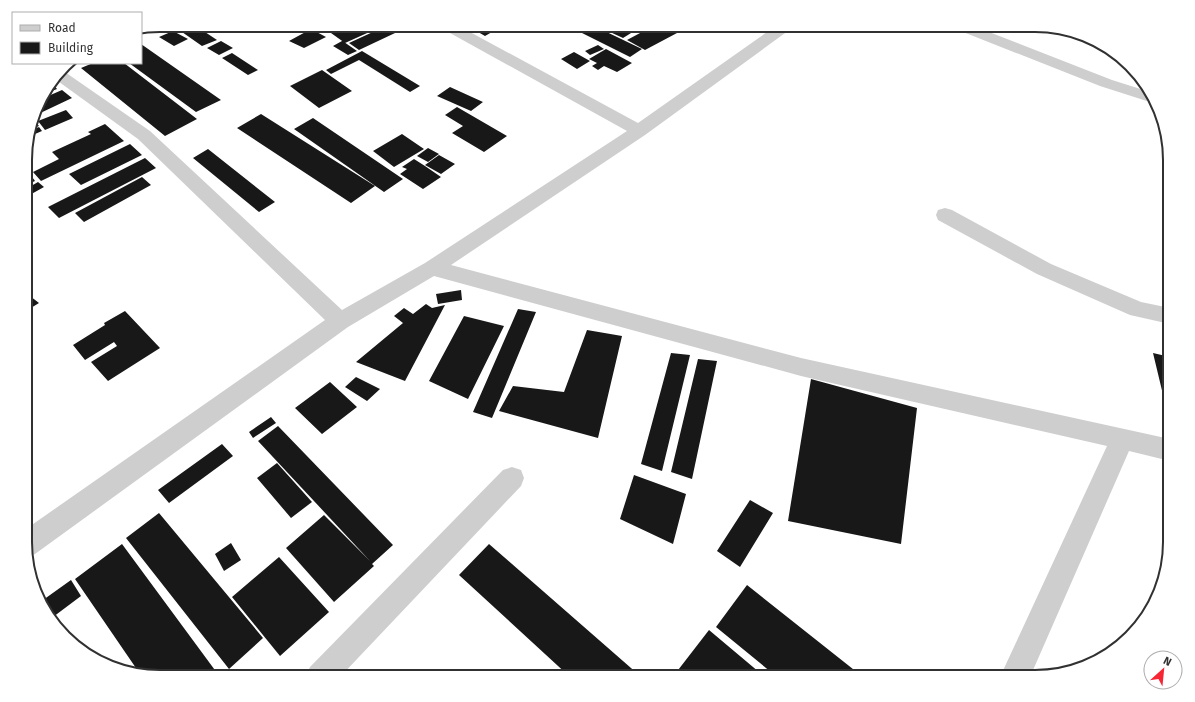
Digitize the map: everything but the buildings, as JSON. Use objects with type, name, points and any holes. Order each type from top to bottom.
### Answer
[{"type":"street","points":[[459,32],[639,131]]},
{"type":"street","points":[[32,541],[340,321],[432,268],[639,131],[777,32]]},
{"type":"street","points":[[976,32],[1106,83],[1145,96]]},
{"type":"street","points":[[63,77],[144,135],[340,321]]},
{"type":"street","points":[[945,215],[1044,269],[1137,309],[1163,315]]},
{"type":"street","points":[[432,268],[801,367],[1163,448]]},
{"type":"street","points":[[1018,670],[1122,439]]},
{"type":"street","points":[[327,670],[512,478]]}]
